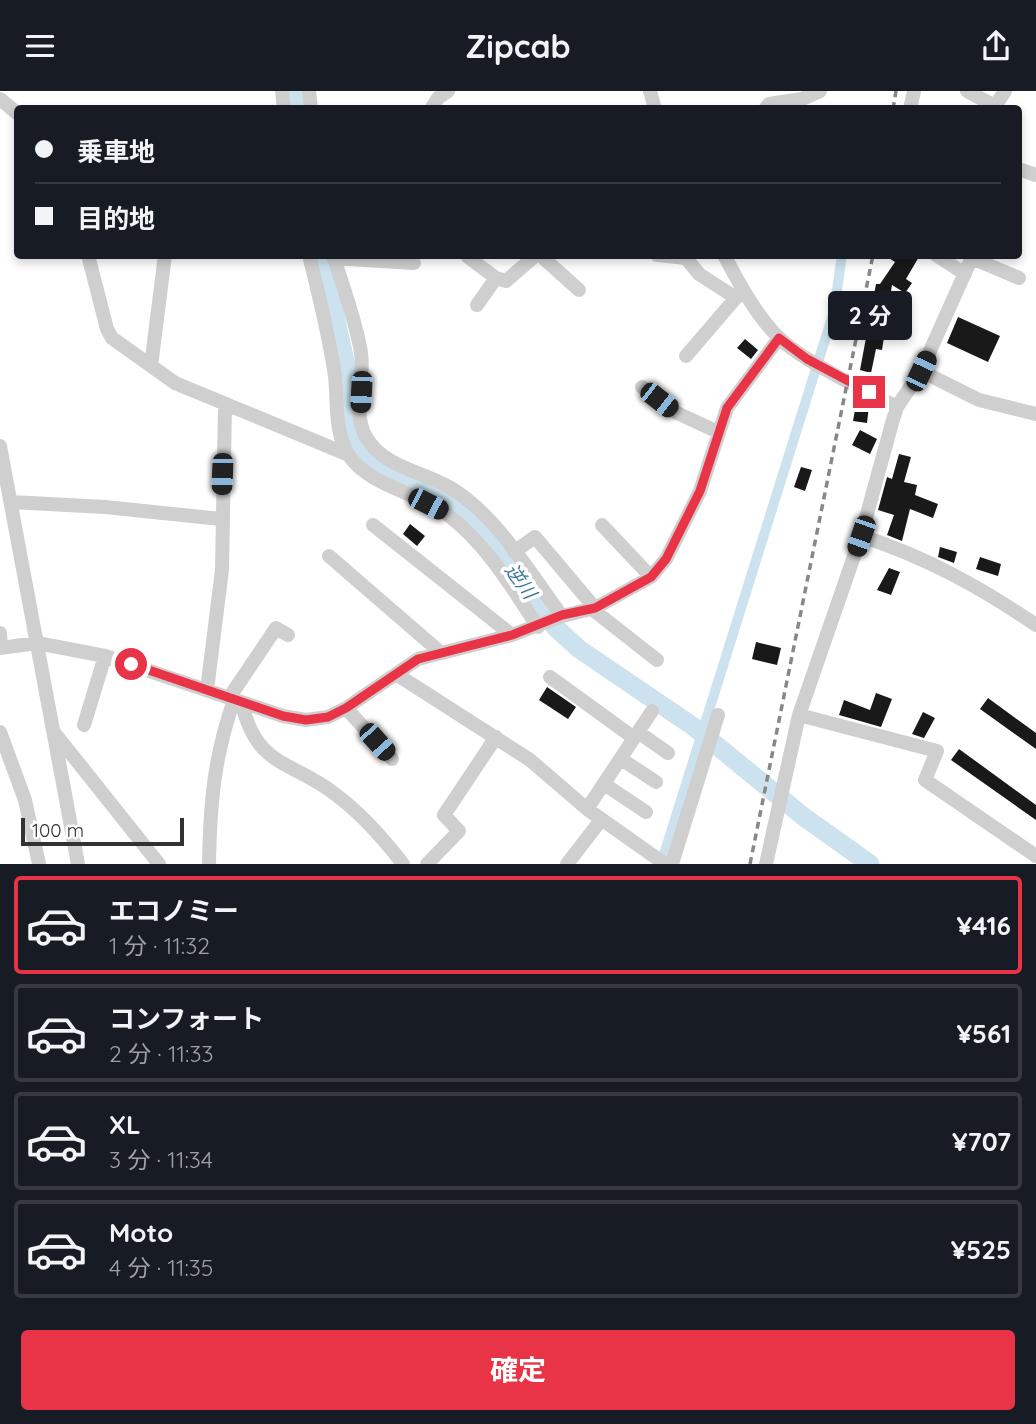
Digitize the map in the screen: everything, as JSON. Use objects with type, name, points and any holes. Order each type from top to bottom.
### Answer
[{"type":"street","points":[[434,105],[448,91]]},
{"type":"street","points":[[768,105],[802,99],[820,91]]},
{"type":"street","points":[[967,91],[991,105]]},
{"type":"street","points":[[0,99],[14,111]]},
{"type":"street","points":[[89,259],[107,329],[112,338],[175,383],[349,456],[371,475],[447,514],[492,557],[551,621]]},
{"type":"street","points":[[151,366],[164,259]]},
{"type":"street","points":[[310,259],[333,365],[338,431],[349,456]]},
{"type":"street","points":[[334,259],[361,353],[359,415],[365,436],[391,463],[419,471],[452,489],[495,523],[514,552],[551,621]]},
{"type":"street","points":[[360,259],[414,263]]},
{"type":"street","points":[[471,259],[496,278],[506,281],[533,259]]},
{"type":"street","points":[[543,259],[579,290]]},
{"type":"street","points":[[687,259],[699,274],[739,294],[779,338],[807,359],[897,407]]},
{"type":"street","points":[[726,259],[739,294]]},
{"type":"street","points":[[942,259],[965,274]]},
{"type":"street","points":[[766,864],[799,715],[861,536],[897,407],[921,371],[971,259]]},
{"type":"street","points":[[976,259],[1019,278]]},
{"type":"street","points":[[477,306],[496,278]]},
{"type":"street","points":[[686,356],[739,294]]},
{"type":"street","points":[[0,633],[0,648],[37,643],[105,656],[235,701],[306,720],[328,717],[346,708],[418,659],[512,635],[593,608],[651,577],[666,559],[700,491],[727,408],[779,338]]},
{"type":"street","points":[[921,371],[979,400],[1036,414]]},
{"type":"street","points":[[642,387],[675,412],[718,432]]},
{"type":"street","points":[[207,690],[222,570],[225,405]]},
{"type":"street","points":[[0,446],[78,864]]},
{"type":"street","points":[[11,502],[105,507],[221,519]]},
{"type":"street","points":[[373,525],[512,635]]},
{"type":"street","points":[[602,525],[651,577]]},
{"type":"street","points":[[861,536],[905,550],[956,573],[1036,625]]},
{"type":"street","points":[[514,552],[535,537],[593,608],[657,660]]},
{"type":"street","points":[[328,556],[440,652]]},
{"type":"street","points":[[209,864],[210,793],[220,741],[235,701],[276,628],[288,635]]},
{"type":"street","points":[[84,725],[105,656]]},
{"type":"street","points":[[396,674],[530,760],[601,820],[661,861]]},
{"type":"street","points":[[550,677],[636,735],[668,753]]},
{"type":"street","points":[[235,701],[263,751],[332,792],[359,813],[403,864]]},
{"type":"street","points":[[346,708],[392,759]]},
{"type":"street","points":[[587,809],[652,711]]},
{"type":"street","points":[[672,864],[718,715]]},
{"type":"street","points":[[799,715],[937,751],[925,780],[1036,856]]},
{"type":"street","points":[[52,730],[159,864]]},
{"type":"street","points":[[0,732],[25,800],[39,864]]},
{"type":"street","points":[[427,864],[459,831],[444,815],[496,737]]},
{"type":"street","points":[[621,758],[656,782]]},
{"type":"street","points":[[604,784],[646,812]]},
{"type":"street","points":[[567,864],[601,820]]},
{"type":"building","points":[[890,259],[918,259],[906,279],[912,283],[905,293],[892,285],[882,350],[876,349],[871,373],[860,370],[876,284],[880,284],[895,262]]},
{"type":"building","points":[[958,317],[1000,336],[988,362],[947,343]]},
{"type":"building","points":[[745,339],[758,350],[751,359],[737,348]]},
{"type":"building","points":[[856,404],[869,406],[867,423],[853,421]]},
{"type":"building","points":[[860,430],[877,439],[870,454],[852,445]]},
{"type":"building","points":[[899,454],[911,457],[904,482],[917,485],[915,495],[938,504],[933,518],[910,509],[902,541],[887,535],[894,515],[878,510],[887,477],[892,479]]},
{"type":"building","points":[[801,467],[812,470],[805,491],[794,487]]},
{"type":"building","points":[[410,524],[425,536],[417,546],[403,534]]},
{"type":"building","points":[[940,547],[957,552],[954,563],[938,557]]},
{"type":"building","points":[[980,557],[1001,564],[998,576],[976,569]]},
{"type":"building","points":[[889,568],[900,572],[891,595],[877,590]]},
{"type":"building","points":[[756,642],[781,648],[777,665],[752,659]]},
{"type":"building","points":[[547,687],[576,707],[568,719],[539,700]]},
{"type":"building","points":[[876,693],[892,699],[881,727],[839,715],[844,700],[870,710]]},
{"type":"building","points":[[988,698],[1036,733],[1036,749],[980,709]]},
{"type":"building","points":[[923,712],[935,718],[924,738],[912,734]]},
{"type":"building","points":[[959,749],[1036,805],[1036,820],[951,760]]},
{"type":"waterway","name":"逆川","points":[[294,91],[296,105]]},
{"type":"waterway","name":"逆川","points":[[323,259],[347,371],[348,421],[363,452],[382,467],[447,500],[487,533],[555,627],[579,649],[694,727],[804,817],[870,864]]},
{"type":"waterway","points":[[661,864],[834,311],[841,259]]},
{"type":"railway","points":[[894,105],[896,91]]},
{"type":"railway","points":[[750,864],[872,259]]},
{"type":"route","points":[[131,664],[283,716],[306,720],[328,717],[346,708],[418,659],[512,635],[538,627],[562,615],[595,608],[651,577],[666,559],[700,491],[727,408],[779,338],[807,359],[869,392]]}]
